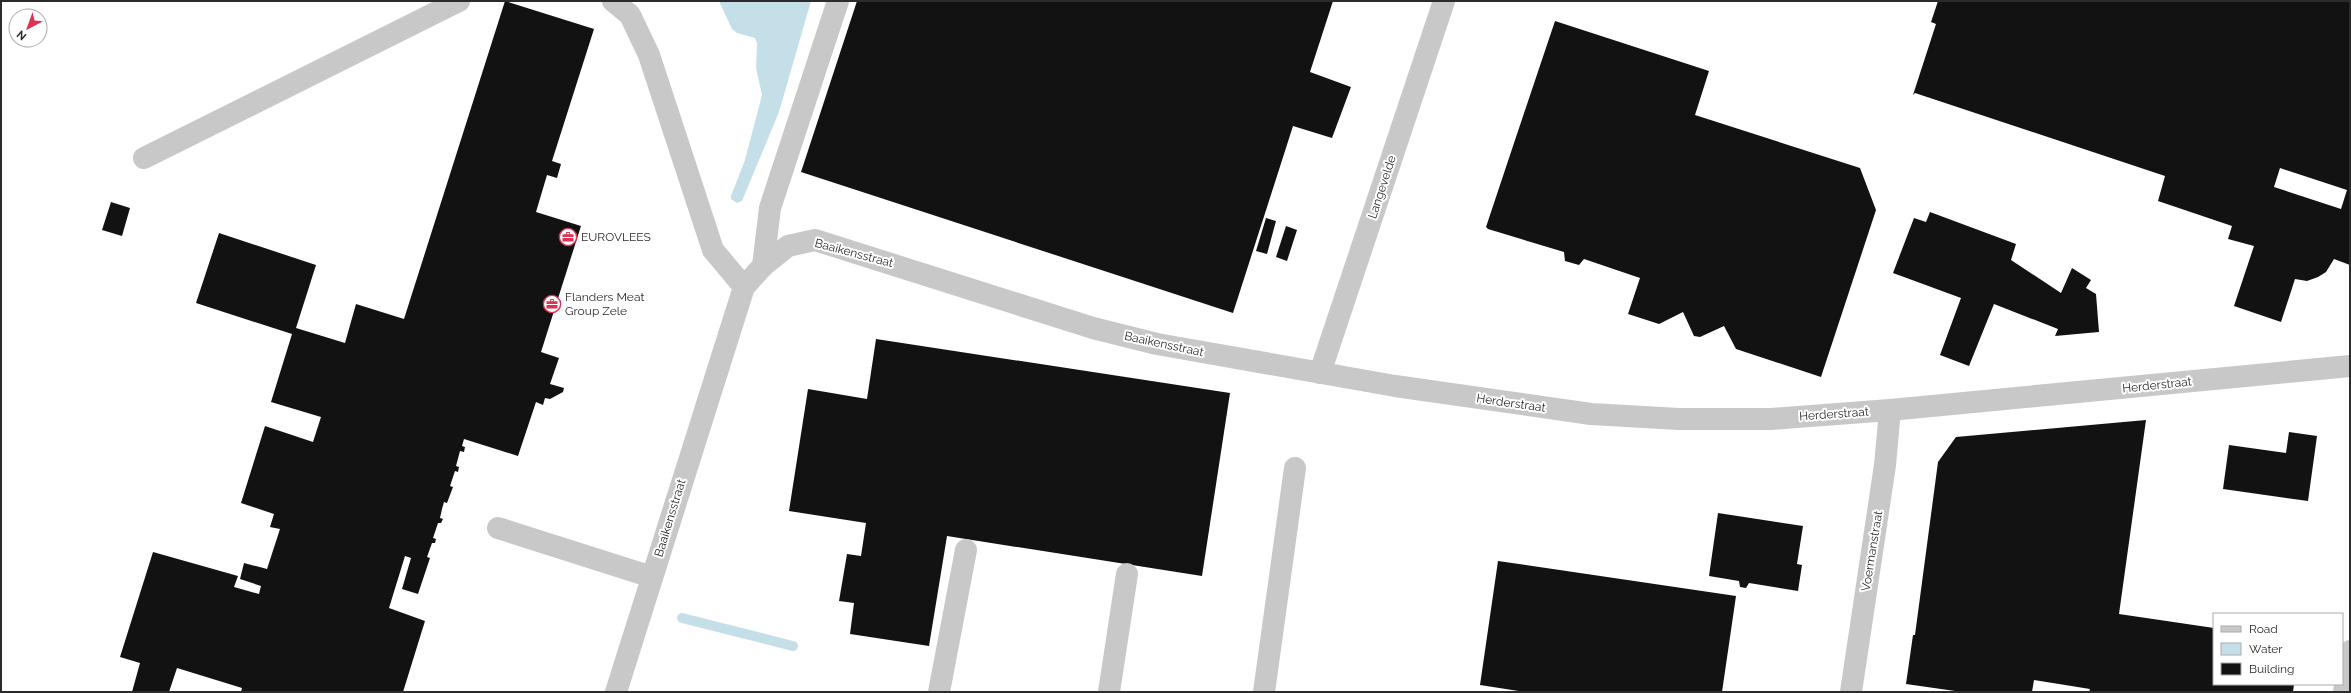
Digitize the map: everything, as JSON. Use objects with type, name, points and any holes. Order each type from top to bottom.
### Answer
[{"type":"street","points":[[144,158],[460,1]]},
{"type":"street","points":[[613,1],[630,15],[649,55],[713,250],[744,287]]},
{"type":"street","points":[[763,266],[770,208],[838,1]]},
{"type":"street","name":"Langevelde","points":[[1320,373],[1444,1]]},
{"type":"street","name":"Baaikensstraat","points":[[616,692],[744,287],[763,266],[788,246],[815,240],[1093,328],[1157,344],[1320,373]]},
{"type":"street","name":"Herderstraat","points":[[1320,373],[1395,386],[1591,414],[1679,419],[1771,419],[1890,410],[2350,366]]},
{"type":"street","name":"Voermanstraat","points":[[1851,692],[1885,465],[1890,410]]},
{"type":"street","points":[[1264,692],[1295,468]]},
{"type":"street","points":[[498,528],[652,577]]},
{"type":"street","points":[[939,692],[966,550]]},
{"type":"street","points":[[1109,692],[1128,574]]},
{"type":"street","points":[[2344,692],[2350,651]]},
{"type":"water","points":[[719,1],[811,1],[779,112],[742,201],[737,203],[731,199],[731,196],[745,160],[762,95],[756,68],[757,43],[755,38],[737,33],[732,29]]},
{"type":"building","points":[[505,1],[594,29],[552,161],[561,164],[557,178],[547,175],[536,212],[581,226],[541,352],[559,358],[550,384],[564,388],[563,392],[550,399],[545,398],[543,405],[536,402],[518,456],[464,439],[462,446],[465,447],[464,452],[460,451],[456,466],[459,467],[458,472],[455,471],[450,486],[453,487],[447,503],[444,502],[440,518],[443,519],[441,523],[438,523],[433,538],[436,539],[435,543],[432,543],[427,557],[430,558],[418,594],[402,589],[411,558],[405,556],[389,608],[425,621],[403,692],[241,692],[242,688],[177,668],[169,692],[132,692],[140,663],[120,657],[153,552],[238,576],[234,587],[259,594],[261,586],[240,579],[244,563],[267,569],[280,529],[270,527],[274,514],[241,503],[265,426],[313,442],[321,417],[271,402],[292,334],[196,303],[219,233],[316,265],[296,328],[345,343],[356,304],[404,319]]},
{"type":"building","points":[[857,1],[1333,1],[1310,72],[1351,87],[1332,138],[1293,126],[1233,313],[801,172]]},
{"type":"building","points":[[1938,1],[2350,1],[2350,265],[2334,259],[2326,272],[2318,277],[2307,281],[2295,279],[2281,322],[2234,306],[2254,246],[2228,239],[2232,226],[2158,201],[2165,176],[1915,93],[1913,95],[1936,24],[1931,22]],"holes":[[[2280,168],[2347,190],[2341,209],[2274,187]]]},
{"type":"building","points":[[1555,21],[1709,71],[1695,115],[1860,168],[1876,210],[1821,377],[1736,349],[1724,326],[1700,337],[1694,336],[1683,312],[1659,324],[1628,314],[1640,278],[1584,259],[1579,265],[1565,261],[1564,252],[1488,229],[1486,227]]},
{"type":"building","points":[[111,202],[130,208],[122,236],[102,230]]},
{"type":"building","points":[[1930,212],[2016,244],[2011,260],[2061,293],[2072,268],[2091,280],[2086,288],[2096,294],[2099,332],[2055,336],[2058,329],[1994,304],[1969,366],[1940,355],[1961,298],[1893,273],[1914,218],[1926,222]]},
{"type":"building","points":[[1266,218],[1276,221],[1267,254],[1256,251]]},
{"type":"building","points":[[1286,226],[1297,230],[1287,261],[1276,257]]},
{"type":"building","points":[[876,339],[1230,393],[1202,576],[947,536],[929,646],[850,634],[854,603],[839,601],[847,554],[861,556],[866,523],[789,511],[808,389],[867,399]]},
{"type":"building","points":[[2146,420],[2119,614],[2213,628],[2213,685],[2294,685],[2293,692],[2089,692],[2090,689],[2034,680],[2032,692],[1962,692],[1906,684],[1913,635],[1915,635],[1938,462],[1956,437]]},
{"type":"building","points":[[2289,432],[2317,436],[2308,501],[2223,489],[2229,445],[2286,453]]},
{"type":"building","points":[[1718,513],[1803,526],[1797,564],[1802,565],[1798,591],[1749,583],[1746,588],[1740,587],[1739,581],[1709,576]]},
{"type":"building","points":[[1498,561],[1736,596],[1722,692],[1525,692],[1480,685]]},
{"type":"waterway","points":[[682,618],[793,646]]},
{"type":"place","name":"EUROVLEES","points":[[568,237]]},
{"type":"place","name":"Flanders Meat Group Zele","points":[[552,304]]}]
